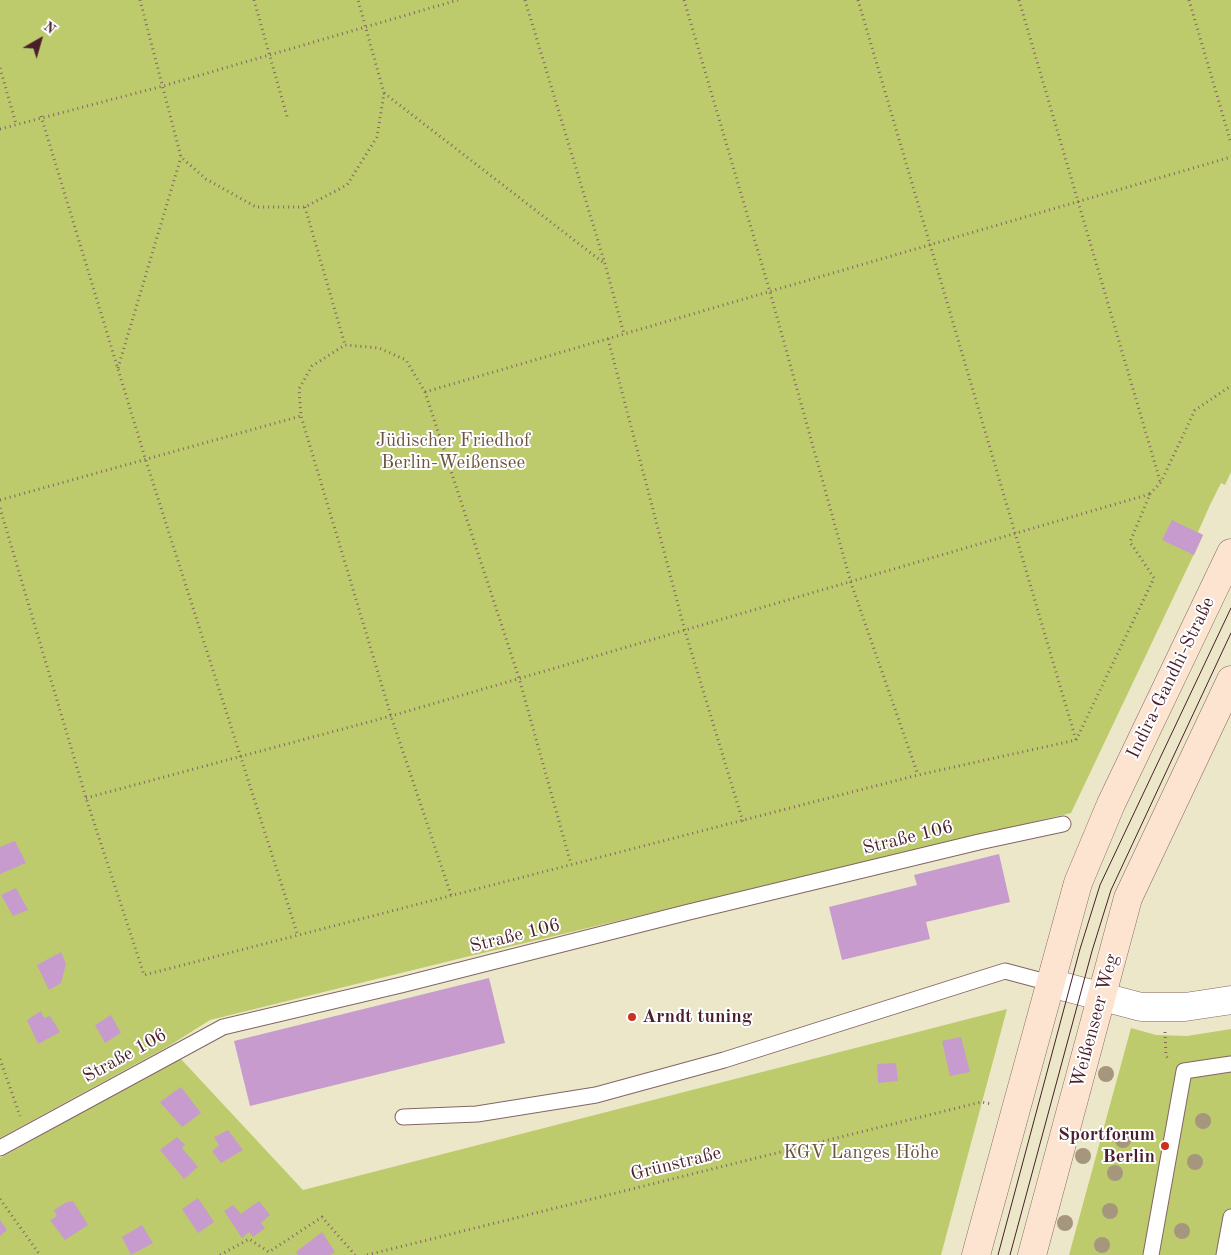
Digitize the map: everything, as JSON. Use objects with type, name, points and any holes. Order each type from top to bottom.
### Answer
[{"type":"main road","name":"Indira-Gandhi-Straße","points":[[1050,983],[1078,883],[1111,804],[1231,553]]},
{"type":"main road","name":"Weißenseer Weg","points":[[1032,1255],[1128,898],[1231,680]]},
{"type":"main road","points":[[976,1255],[1050,983]]},
{"type":"street","points":[[1050,983],[1141,1007],[1185,1007],[1231,1000]]},
{"type":"lane","name":"Straße 106","points":[[0,1148],[223,1027],[401,985],[959,846],[1063,824]]},
{"type":"lane","points":[[403,1117],[477,1114],[596,1095],[733,1057],[1005,971],[1050,983]]},
{"type":"lane","points":[[1151,1255],[1184,1071],[1231,1064]]},
{"type":"lane","points":[[1224,1255],[1231,1218]]},
{"type":"path","points":[[118,368],[181,158],[164,86],[140,0]]},
{"type":"path","points":[[254,0],[288,120]]},
{"type":"path","points":[[181,158],[206,179],[256,207],[305,207],[347,185],[377,137],[384,93],[358,0]]},
{"type":"path","points":[[0,128],[164,86],[458,0]]},
{"type":"path","points":[[525,0],[605,264],[624,334]]},
{"type":"path","points":[[684,0],[770,292],[851,583],[918,775]]},
{"type":"path","points":[[858,0],[1076,740]]},
{"type":"path","points":[[1019,0],[1161,482]]},
{"type":"path","points":[[1189,0],[1231,143]]},
{"type":"path","points":[[0,68],[16,124]]},
{"type":"path","points":[[384,93],[605,264]]},
{"type":"path","points":[[41,116],[146,461],[298,936]]},
{"type":"path","points":[[425,392],[1231,157]]},
{"type":"path","points":[[305,207],[345,345]]},
{"type":"path","points":[[608,339],[686,631],[743,822]]},
{"type":"path","points":[[451,895],[391,716],[301,416],[299,389],[312,366],[345,345],[379,348],[406,360],[425,392],[519,678],[571,864]]},
{"type":"path","points":[[1076,740],[1154,578],[1130,542],[1150,494],[1161,482],[1195,410],[1231,386]]},
{"type":"path","points":[[0,500],[146,461],[301,416]]},
{"type":"path","points":[[86,798],[239,755],[391,716],[1150,494]]},
{"type":"path","points":[[0,508],[86,798],[144,975],[571,864],[743,822],[918,775],[1076,740]]},
{"type":"path","points":[[1165,1027],[1166,1056],[1184,1071]]},
{"type":"path","points":[[0,1059],[26,1133]]},
{"type":"path","name":"Grünstraße","points":[[367,1255],[981,1102],[993,1105]]},
{"type":"path","points":[[0,1199],[40,1255]]},
{"type":"path","points":[[220,1255],[249,1239],[269,1252],[322,1218],[355,1255]]},
{"type":"green space","name":"Jüdischer Friedhof Berlin-Weißensee","points":[[0,0],[1231,0],[1231,472],[1225,485],[1221,483],[1210,505],[1198,532],[1203,535],[1071,813],[210,1020],[169,1046],[0,1138]]},
{"type":"green space","name":"KGV Langes Höhe","points":[[1007,1009],[941,1255],[0,1255],[0,1158],[180,1058],[303,1190]]},
{"type":"green space","name":"Sportforum Berlin","points":[[1131,1028],[1156,1035],[1187,1036],[1231,1029],[1231,1255],[1069,1255]]},
{"type":"building","points":[[1172,520],[1203,535],[1194,555],[1162,540]]},
{"type":"building","points":[[15,841],[26,863],[0,874],[0,847]]},
{"type":"building","points":[[999,854],[1010,902],[926,922],[930,939],[842,960],[829,907],[917,885],[914,875]]},
{"type":"building","points":[[16,888],[28,910],[13,916],[1,895]]},
{"type":"building","points":[[61,952],[66,964],[61,983],[49,990],[37,965]]},
{"type":"building","points":[[489,978],[505,1043],[250,1106],[234,1041]]},
{"type":"building","points":[[41,1011],[44,1018],[50,1016],[60,1032],[38,1044],[27,1020]]},
{"type":"building","points":[[111,1015],[121,1033],[105,1043],[95,1025]]},
{"type":"building","points":[[961,1037],[970,1072],[950,1076],[942,1041]]},
{"type":"building","points":[[896,1063],[898,1081],[878,1083],[877,1064]]},
{"type":"building","points":[[181,1087],[201,1113],[182,1127],[160,1102]]},
{"type":"building","points":[[228,1130],[243,1150],[221,1163],[212,1151],[219,1145],[214,1137]]},
{"type":"building","points":[[177,1137],[185,1145],[182,1148],[198,1167],[184,1179],[160,1150]]},
{"type":"building","points":[[198,1198],[214,1222],[198,1233],[182,1209]]},
{"type":"building","points":[[73,1201],[88,1225],[65,1240],[50,1220],[57,1216],[54,1210],[67,1202]]},
{"type":"building","points":[[259,1201],[270,1215],[261,1223],[265,1228],[253,1237],[249,1232],[242,1238],[224,1211],[233,1205],[241,1214]]},
{"type":"building","points":[[0,1220],[7,1230],[0,1236]]},
{"type":"building","points":[[142,1225],[153,1243],[131,1255],[122,1237]]},
{"type":"building","points":[[322,1232],[335,1252],[330,1255],[298,1255],[296,1252]]},
{"type":"tram line","points":[[998,1255],[1080,949],[1100,885],[1231,608]]},
{"type":"tram line","points":[[1010,1255],[1092,951],[1111,890],[1231,633]]},
{"type":"place","name":"Arndt tuning","points":[[632,1017]]},
{"type":"place","name":"Sportforum Berlin","points":[[1165,1146]]}]
